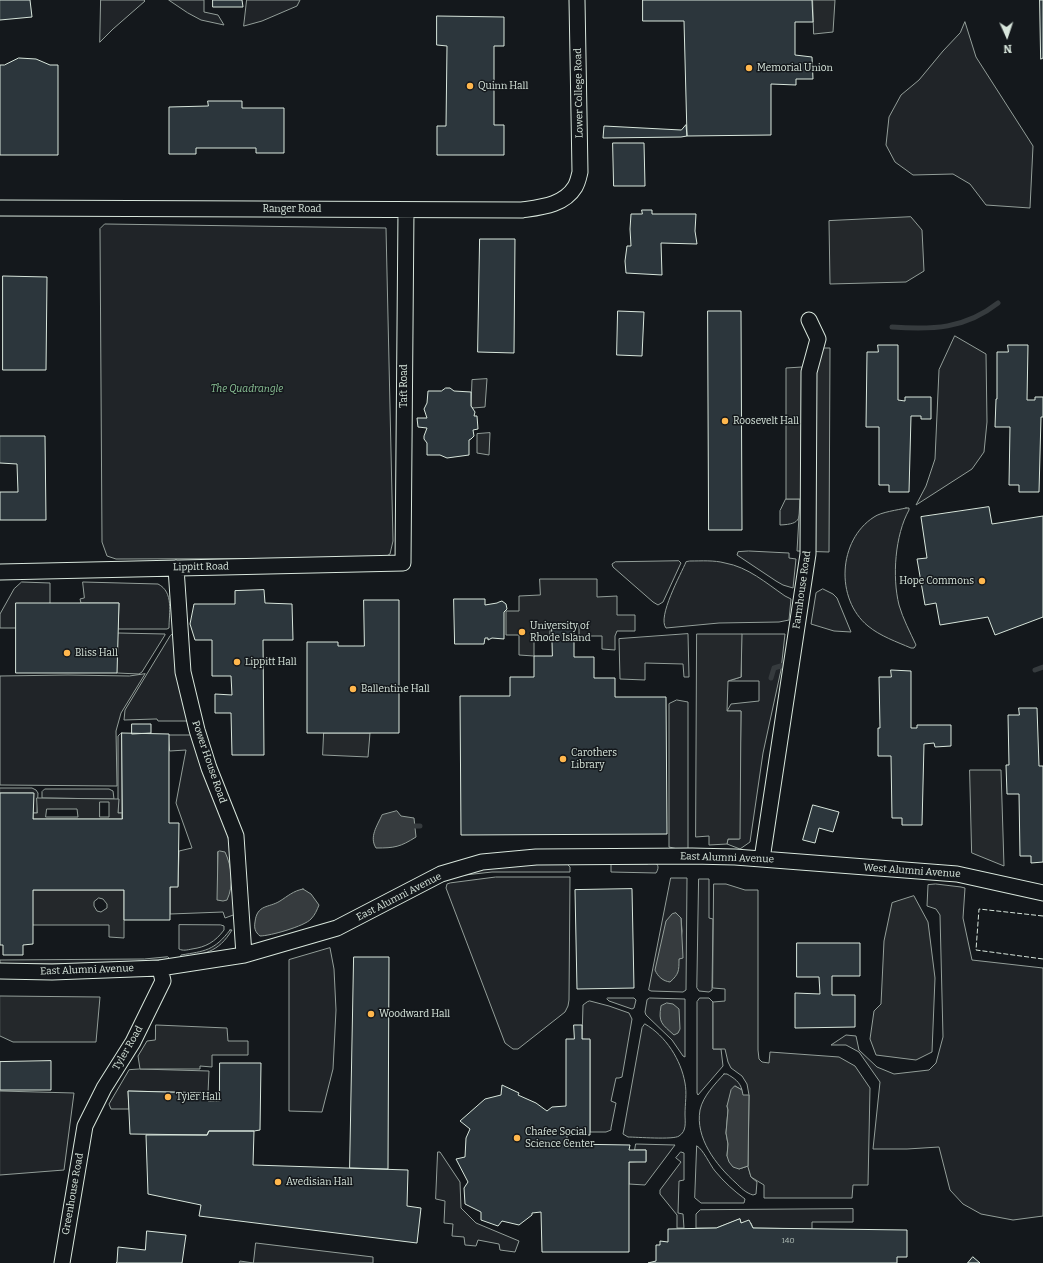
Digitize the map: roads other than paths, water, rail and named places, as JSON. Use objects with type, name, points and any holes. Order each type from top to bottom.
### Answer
[{"type":"street","name":"Lower College Road","points":[[576,186],[580,172],[577,0]]},
{"type":"street","name":"Ranger Road","points":[[0,208],[522,210],[550,206],[568,196],[576,186]]},
{"type":"street","name":"Taft Road","points":[[403,563],[406,210]]},
{"type":"street","name":"Farmhouse Road","points":[[762,859],[808,554],[809,372],[818,339],[809,320]]},
{"type":"street","name":"Lippitt Road","points":[[0,572],[403,563]]},
{"type":"street","name":"Power House Road","points":[[176,568],[183,672],[209,768],[236,836],[244,955]]},
{"type":"street","name":"East Alumni Avenue","points":[[0,971],[52,972],[160,968],[244,955],[337,928],[441,874],[482,862],[573,857],[716,856],[803,862]]},
{"type":"street","name":"West Alumni Avenue","points":[[803,862],[957,874],[1043,893]]},
{"type":"street","name":"Tyler Road","points":[[85,1126],[104,1088],[133,1042],[162,981],[160,968]]},
{"type":"street","name":"Greenhouse Road","points":[[62,1263],[85,1126]]},
{"type":"waterway","points":[[892,327],[934,328],[948,326],[973,318],[986,312],[998,303]]},
{"type":"waterway","points":[[771,678],[774,668],[784,665]]},
{"type":"waterway","points":[[1035,670],[1043,667]]},
{"type":"waterway","points":[[415,826],[420,826]]},
{"type":"place","name":"Memorial Union","points":[[749,68]]},
{"type":"place","name":"Quinn Hall","points":[[470,86]]},
{"type":"place","name":"Roosevelt Hall","points":[[725,421]]},
{"type":"place","name":"Hope Commons","points":[[982,581]]},
{"type":"place","name":"University of Rhode Island","points":[[522,632]]},
{"type":"place","name":"Bliss Hall","points":[[67,653]]},
{"type":"place","name":"Lippitt Hall","points":[[237,662]]},
{"type":"place","name":"Ballentine Hall","points":[[353,689]]},
{"type":"place","name":"Carothers Library","points":[[563,759]]},
{"type":"place","name":"Woodward Hall","points":[[371,1014]]},
{"type":"place","name":"Tyler Hall","points":[[168,1097]]},
{"type":"place","name":"Chafee Social Science Center","points":[[517,1138]]},
{"type":"place","name":"Avedisian Hall","points":[[278,1182]]},
{"type":"park label","name":"The Quadrangle","points":[[247,389]]}]
